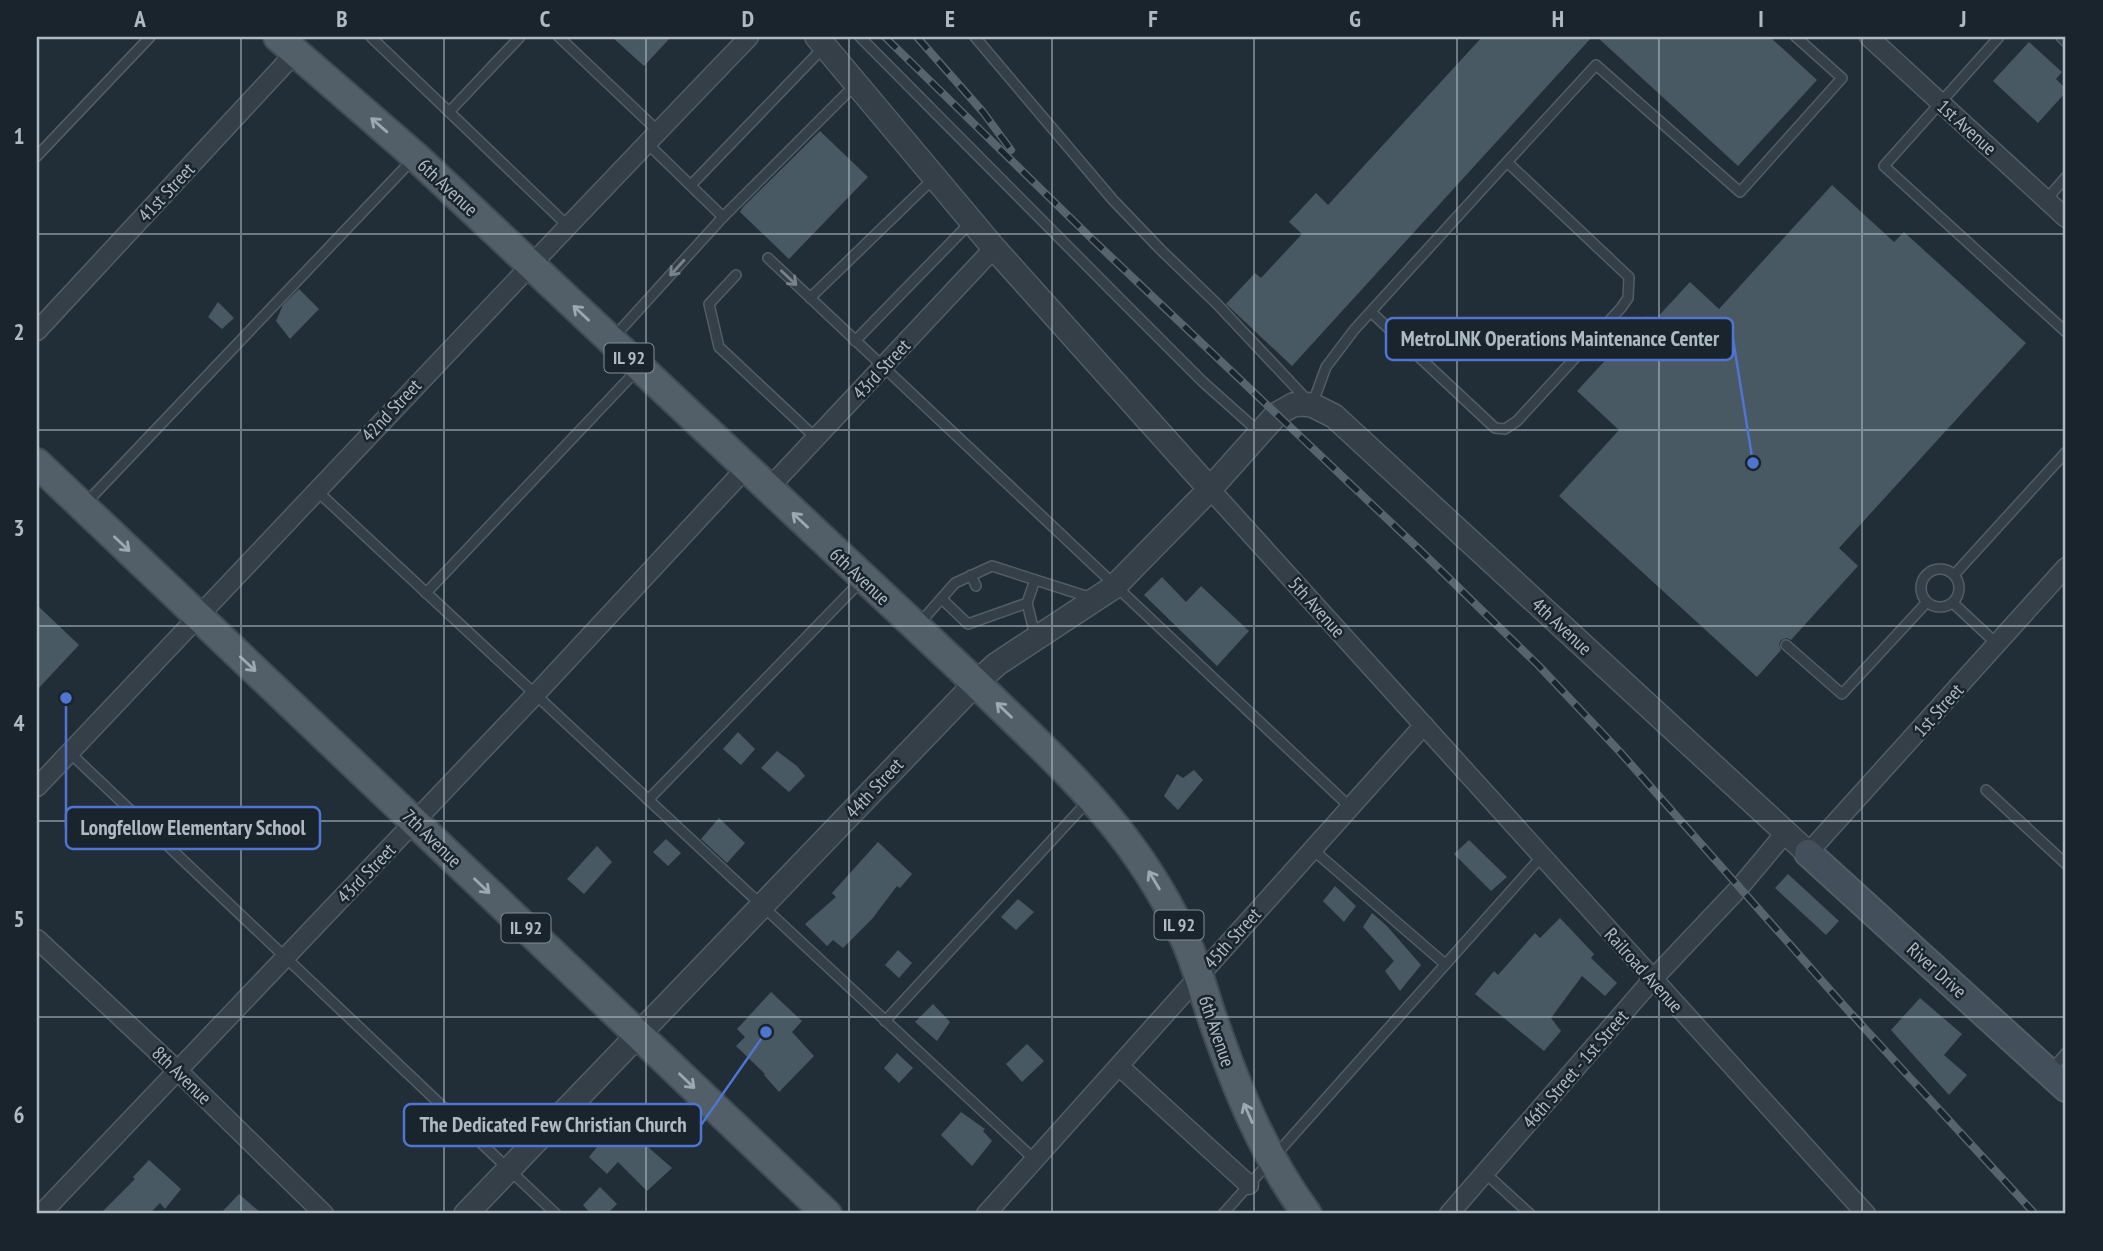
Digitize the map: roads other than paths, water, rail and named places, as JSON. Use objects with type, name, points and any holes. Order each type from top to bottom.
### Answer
[{"type":"main road","name":"6th Avenue","points":[[287,45],[415,156],[976,683],[1092,797],[1131,845],[1185,937],[1239,1094],[1287,1187],[1307,1214]]},
{"type":"main road","name":"7th Avenue","points":[[37,463],[827,1214]]},
{"type":"main road","name":"River Drive","points":[[1808,853],[2060,1071]]},
{"type":"street","name":"42nd Street","points":[[37,787],[316,490],[749,37]]},
{"type":"street","name":"1st Avenue","points":[[1869,37],[2066,218]]},
{"type":"street","points":[[821,41],[994,248],[1210,489]]},
{"type":"street","name":"41st Street","points":[[37,331],[287,45]]},
{"type":"street","name":"43rd Street","points":[[768,489],[994,248]]},
{"type":"street","name":"44th Street","points":[[466,1214],[976,683],[997,664],[1105,593],[1210,489],[1277,414],[1293,404],[1312,405]]},
{"type":"street","name":"4th Avenue","points":[[1312,405],[1335,416],[1808,853]]},
{"type":"street","name":"43rd Street","points":[[41,1214],[415,822],[746,468]]},
{"type":"street","name":"5th Avenue","points":[[1210,489],[1424,725]]},
{"type":"street","name":"1st Street","points":[[1808,853],[2066,567]]},
{"type":"street","name":"45th Street","points":[[985,1214],[1424,725]]},
{"type":"street","name":"Railroad Avenue","points":[[1424,725],[1866,1214]]},
{"type":"street","name":"46th Street - 1st Street","points":[[1449,1214],[1652,980],[1740,887],[1786,832]]},
{"type":"street","name":"8th Avenue","points":[[37,939],[177,1070],[324,1214]]},
{"type":"street","points":[[1119,1066],[1249,1185]]},
{"type":"lane","points":[[37,156],[150,37]]},
{"type":"lane","points":[[371,37],[569,226]]},
{"type":"lane","points":[[449,112],[520,37]]},
{"type":"lane","points":[[559,37],[653,137],[691,185],[723,217]]},
{"type":"lane","points":[[860,37],[1203,382],[1242,414],[1260,433]]},
{"type":"lane","points":[[975,37],[1113,200],[1217,304],[1312,405],[1326,368],[1354,330],[1596,65],[1740,192],[1842,78],[1796,37]]},
{"type":"lane","points":[[1999,37],[1884,166],[2066,332]]},
{"type":"lane","points":[[2061,37],[2066,42]]},
{"type":"lane","points":[[691,185],[821,41]]},
{"type":"lane","points":[[611,341],[723,217],[856,84]]},
{"type":"lane","points":[[83,507],[415,156]]},
{"type":"lane","points":[[1371,312],[1495,428],[1506,429],[1517,421],[1612,318],[1628,298],[1629,277],[1507,162]]},
{"type":"lane","points":[[810,298],[934,177]]},
{"type":"lane","points":[[2046,200],[2066,177]]},
{"type":"lane","points":[[855,341],[972,222]]},
{"type":"lane","points":[[768,258],[882,367],[1105,593],[1350,807]]},
{"type":"lane","points":[[736,275],[709,304],[719,347],[816,438]]},
{"type":"lane","points":[[426,593],[639,367]]},
{"type":"lane","points":[[1954,575],[2066,452]]},
{"type":"lane","points":[[316,490],[1035,1160]]},
{"type":"lane","points":[[915,628],[955,583],[992,566],[1035,580],[1105,593]]},
{"type":"lane","points":[[1943,568],[1954,575],[1959,582],[1960,592],[1953,603],[1939,608],[1927,602],[1921,591],[1926,574],[1943,568]]},
{"type":"lane","points":[[971,575],[976,586]]},
{"type":"lane","points":[[648,800],[863,579]]},
{"type":"lane","points":[[1035,580],[1027,603],[1036,638]]},
{"type":"lane","points":[[942,599],[968,624],[990,611],[1027,603]]},
{"type":"lane","points":[[1786,645],[1842,694],[1927,602]]},
{"type":"lane","points":[[1953,603],[1998,645]]},
{"type":"lane","points":[[69,752],[556,1214]]},
{"type":"lane","points":[[1986,790],[2066,864]]},
{"type":"lane","points":[[885,1021],[1092,797]]},
{"type":"lane","points":[[1312,849],[1445,964]]},
{"type":"lane","points":[[1223,1214],[1542,856]]},
{"type":"lane","points":[[1485,1173],[1530,1214]]},
{"type":"railway","points":[[885,37],[1539,666],[1620,752],[1845,1007],[2035,1214]]},
{"type":"railway","points":[[917,37],[983,112],[1011,150]]},
{"type":"place","name":"MetroLINK Operations Maintenance Center","points":[[1753,463]]},
{"type":"place","name":"Longfellow Elementary School","points":[[66,698]]},
{"type":"place","name":"The Dedicated Few Christian Church","points":[[766,1032]]}]
